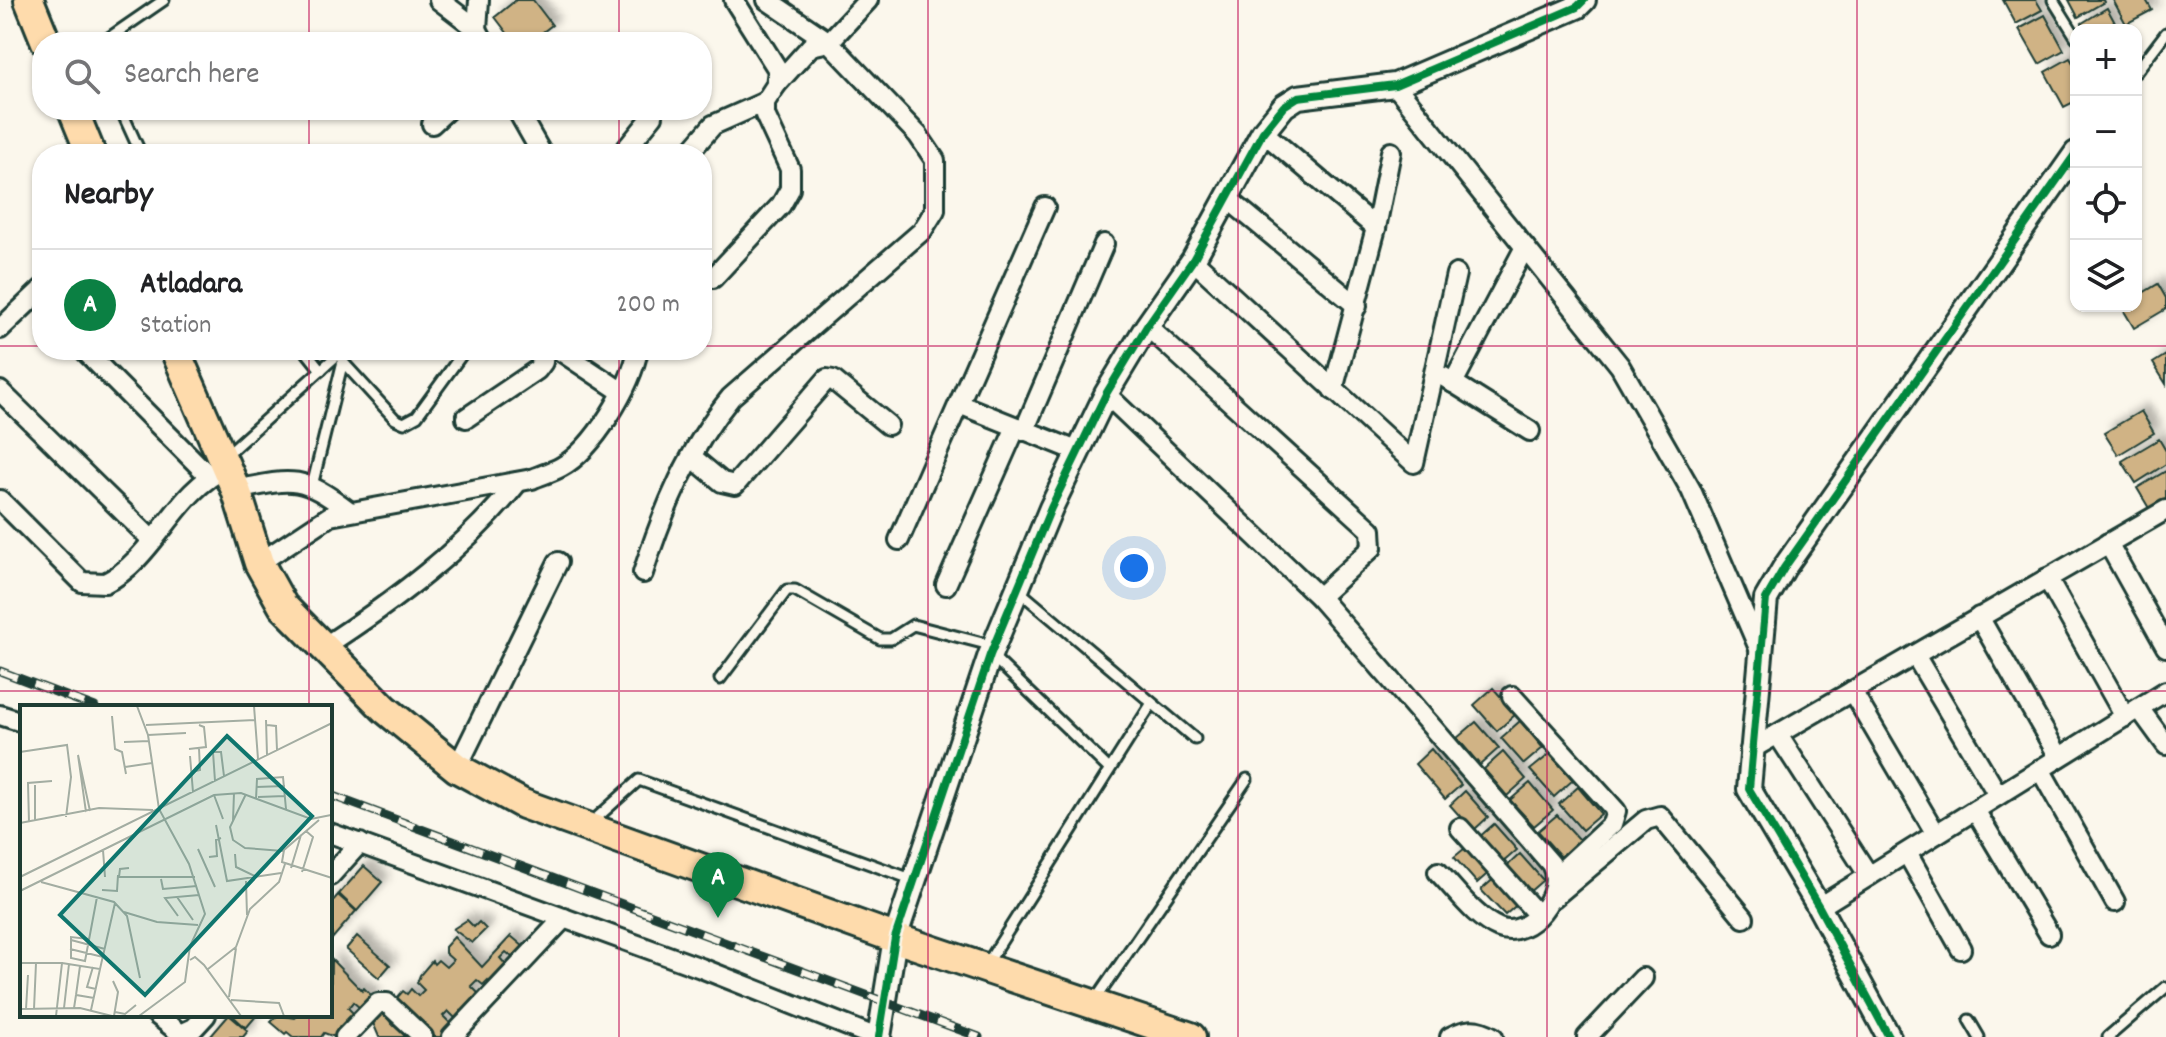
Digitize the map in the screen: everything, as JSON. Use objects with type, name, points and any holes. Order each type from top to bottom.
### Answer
[{"type":"main road","points":[[29,0],[42,32]]},
{"type":"main road","points":[[77,120],[87,144]]},
{"type":"main road","points":[[179,360],[259,563],[283,606],[385,709],[457,768],[523,804],[895,938],[1094,1002],[1191,1037]]},
{"type":"street","points":[[439,0],[475,32]]},
{"type":"street","points":[[479,0],[480,32]]},
{"type":"street","points":[[734,0],[773,58],[778,70],[776,85]]},
{"type":"street","points":[[643,573],[667,504],[692,457],[731,397],[922,231],[935,210],[935,160],[918,135],[829,42],[767,0]]},
{"type":"street","points":[[713,278],[781,205],[790,189],[790,169],[765,115],[765,102],[811,46],[829,42],[868,0]]},
{"type":"street","points":[[332,834],[877,1037],[895,938],[992,650],[1077,451],[1106,394],[1147,326],[1193,260],[1263,132],[1284,106],[1298,97],[1395,85],[1577,7],[1584,0]]},
{"type":"street","points":[[1395,85],[1620,366],[1691,490],[1761,653]]},
{"type":"street","points":[[697,144],[713,125],[765,102]]},
{"type":"street","points":[[432,124],[436,120]]},
{"type":"street","points":[[523,120],[536,144]]},
{"type":"street","points":[[630,144],[650,120]]},
{"type":"street","points":[[1263,132],[1376,228]]},
{"type":"street","points":[[1333,390],[1357,306],[1391,152]]},
{"type":"street","points":[[1889,1037],[1819,907],[1749,789],[1750,750],[1766,599],[1784,568],[2070,162]]},
{"type":"street","points":[[1227,198],[1357,306]]},
{"type":"street","points":[[899,540],[1045,207]]},
{"type":"street","points":[[946,585],[1104,244]]},
{"type":"street","points":[[1453,383],[1525,247]]},
{"type":"street","points":[[1193,260],[1414,463],[1456,274]]},
{"type":"street","points":[[0,329],[32,304]]},
{"type":"street","points":[[1147,326],[1371,530],[1372,548],[1319,597]]},
{"type":"street","points":[[95,360],[224,473],[301,481],[349,511]]},
{"type":"street","points":[[466,418],[537,370],[543,360]]},
{"type":"street","points":[[574,360],[622,392]]},
{"type":"street","points":[[259,563],[330,516],[518,482],[563,466],[595,434],[633,375],[636,360]]},
{"type":"street","points":[[1435,371],[1530,431]]},
{"type":"street","points":[[692,457],[722,482],[735,485],[827,379],[833,380],[888,425]]},
{"type":"street","points":[[0,391],[152,540]]},
{"type":"street","points":[[1106,394],[1319,597],[1557,875]]},
{"type":"street","points":[[959,404],[1077,451]]},
{"type":"street","points":[[1,504],[82,582],[105,583],[114,579],[224,473]]},
{"type":"street","points":[[322,648],[361,623],[464,541],[487,520],[518,482]]},
{"type":"street","points":[[1750,750],[2166,510]]},
{"type":"street","points":[[2108,543],[2166,647]]},
{"type":"street","points":[[457,768],[558,562]]},
{"type":"street","points":[[2047,578],[2132,712],[2166,745]]},
{"type":"street","points":[[1979,617],[2059,757]]},
{"type":"street","points":[[1915,655],[1998,795]]},
{"type":"street","points":[[1852,691],[1936,834]]},
{"type":"street","points":[[1819,907],[2166,691]]},
{"type":"street","points":[[1512,696],[1616,811],[1612,824],[1557,875],[1552,899]]},
{"type":"street","points":[[0,715],[20,721]]},
{"type":"street","points":[[1778,735],[1869,876]]},
{"type":"street","points":[[2040,769],[2115,902]]},
{"type":"street","points":[[1975,810],[2049,934]]},
{"type":"street","points":[[1438,872],[1483,918],[1501,929],[1519,929],[1646,820],[1660,816],[1744,918]]},
{"type":"street","points":[[1460,828],[1537,914]]},
{"type":"street","points":[[332,874],[360,843]]},
{"type":"street","points":[[1907,853],[1961,949]]},
{"type":"street","points":[[452,1037],[564,918]]},
{"type":"street","points":[[1587,1037],[1643,978]]},
{"type":"street","points":[[345,1037],[378,1003],[387,1003],[423,1037]]},
{"type":"street","points":[[160,1017],[181,1034],[194,1028],[204,1017]]},
{"type":"street","points":[[1450,1037],[1465,1030],[1482,1030],[1493,1037]]},
{"type":"lane","points":[[120,32],[164,0]]},
{"type":"lane","points":[[2053,0],[2070,27]]},
{"type":"lane","points":[[2142,64],[2166,33]]},
{"type":"lane","points":[[126,120],[136,144]]},
{"type":"lane","points":[[313,360],[321,370]]},
{"type":"lane","points":[[224,473],[332,360]]},
{"type":"lane","points":[[342,361],[395,419],[404,423],[417,416],[458,360]]},
{"type":"lane","points":[[312,486],[342,361]]},
{"type":"lane","points":[[720,679],[787,590],[795,590],[880,639],[891,639],[913,625],[992,650],[1109,769]]},
{"type":"lane","points":[[1018,590],[1195,739]]},
{"type":"lane","points":[[985,967],[1152,703]]},
{"type":"lane","points":[[1094,1002],[1247,779]]},
{"type":"lane","points":[[587,827],[639,780],[914,880]]},
{"type":"lane","points":[[2108,1037],[2166,987]]},
{"type":"lane","points":[[1969,1020],[1979,1037]]},
{"type":"building","points":[[516,0],[533,0],[552,25],[543,32],[506,32],[495,17]]},
{"type":"building","points":[[2003,0],[2036,0],[2042,10],[2016,24]]},
{"type":"building","points":[[2069,0],[2103,0],[2104,2],[2078,17]]},
{"type":"building","points":[[2113,0],[2146,0],[2152,10],[2126,24]]},
{"type":"building","points":[[2107,8],[2116,24],[2083,24]]},
{"type":"building","points":[[2045,15],[2064,50],[2039,64],[2019,29]]},
{"type":"building","points":[[2070,58],[2070,104],[2064,107],[2045,72]]},
{"type":"building","points":[[2158,284],[2166,298],[2166,309],[2134,328],[2125,312],[2142,312],[2142,293]]},
{"type":"building","points":[[2166,355],[2166,384],[2153,363]]},
{"type":"building","points":[[2141,411],[2154,433],[2118,455],[2104,433]]},
{"type":"building","points":[[2159,439],[2166,451],[2166,464],[2136,483],[2122,461]]},
{"type":"building","points":[[2166,471],[2166,501],[2150,510],[2137,488]]},
{"type":"building","points":[[1493,688],[1516,714],[1497,731],[1474,705]]},
{"type":"building","points":[[1520,721],[1543,748],[1524,764],[1501,738]]},
{"type":"building","points":[[1476,722],[1499,748],[1480,765],[1457,738]]},
{"type":"building","points":[[1431,749],[1461,785],[1445,799],[1415,764]]},
{"type":"building","points":[[1503,752],[1526,779],[1507,796],[1484,769]]},
{"type":"building","points":[[1550,754],[1573,780],[1554,797],[1530,770]]},
{"type":"building","points":[[1530,783],[1553,810],[1534,826],[1510,800]]},
{"type":"building","points":[[1578,787],[1601,814],[1582,830],[1559,804]]},
{"type":"building","points":[[1465,791],[1488,817],[1473,831],[1450,805]]},
{"type":"building","points":[[1557,815],[1581,841],[1562,858],[1538,831]]},
{"type":"building","points":[[1494,824],[1517,850],[1501,864],[1478,838]]},
{"type":"building","points":[[1470,844],[1493,869],[1477,883],[1454,857]]},
{"type":"building","points":[[1520,854],[1543,880],[1528,893],[1505,868]]},
{"type":"building","points":[[364,866],[382,882],[357,911],[339,894]]},
{"type":"building","points":[[1497,876],[1520,902],[1505,915],[1481,890]]},
{"type":"building","points":[[338,895],[356,911],[332,939],[332,902]]},
{"type":"building","points":[[467,920],[474,927],[479,922],[486,929],[472,943],[453,929]]},
{"type":"building","points":[[357,936],[390,965],[379,978],[346,949]]},
{"type":"building","points":[[511,936],[524,947],[513,958],[506,952],[500,958],[506,965],[491,983],[488,980],[483,985],[477,980],[471,986],[478,993],[464,1014],[461,1011],[455,1018],[448,1011],[443,1016],[450,1023],[444,1037],[435,1037],[426,1029],[428,1026],[395,1000],[403,991],[407,994],[411,989],[418,996],[424,990],[417,983],[432,961],[434,964],[438,960],[446,967],[453,960],[445,953],[445,947],[454,937],[482,967]]},
{"type":"building","points":[[332,960],[362,991],[364,988],[374,998],[360,1008],[353,1002],[348,1008],[355,1015],[335,1037],[324,1033],[321,1037],[293,1037],[271,1022],[276,1017],[332,1017]]},
{"type":"building","points":[[383,1012],[406,1037],[379,1037],[373,1023]]},
{"type":"building","points":[[227,1017],[248,1031],[243,1037],[210,1037]]},
{"type":"building","points":[[234,1017],[255,1017],[246,1028]]},
{"type":"railway","points":[[0,671],[90,705]]},
{"type":"railway","points":[[332,796],[979,1037]]},
{"type":"cycle path","points":[[879,1037],[895,938],[990,655],[1051,508],[1106,394],[1147,326],[1193,260],[1263,132],[1284,106],[1298,97],[1395,85],[1577,7],[1584,0]]},
{"type":"cycle path","points":[[1889,1037],[1819,907],[1749,789],[1766,599],[1784,568],[2070,162]]},
{"type":"place","name":"Atladara","points":[[718,918]]}]
